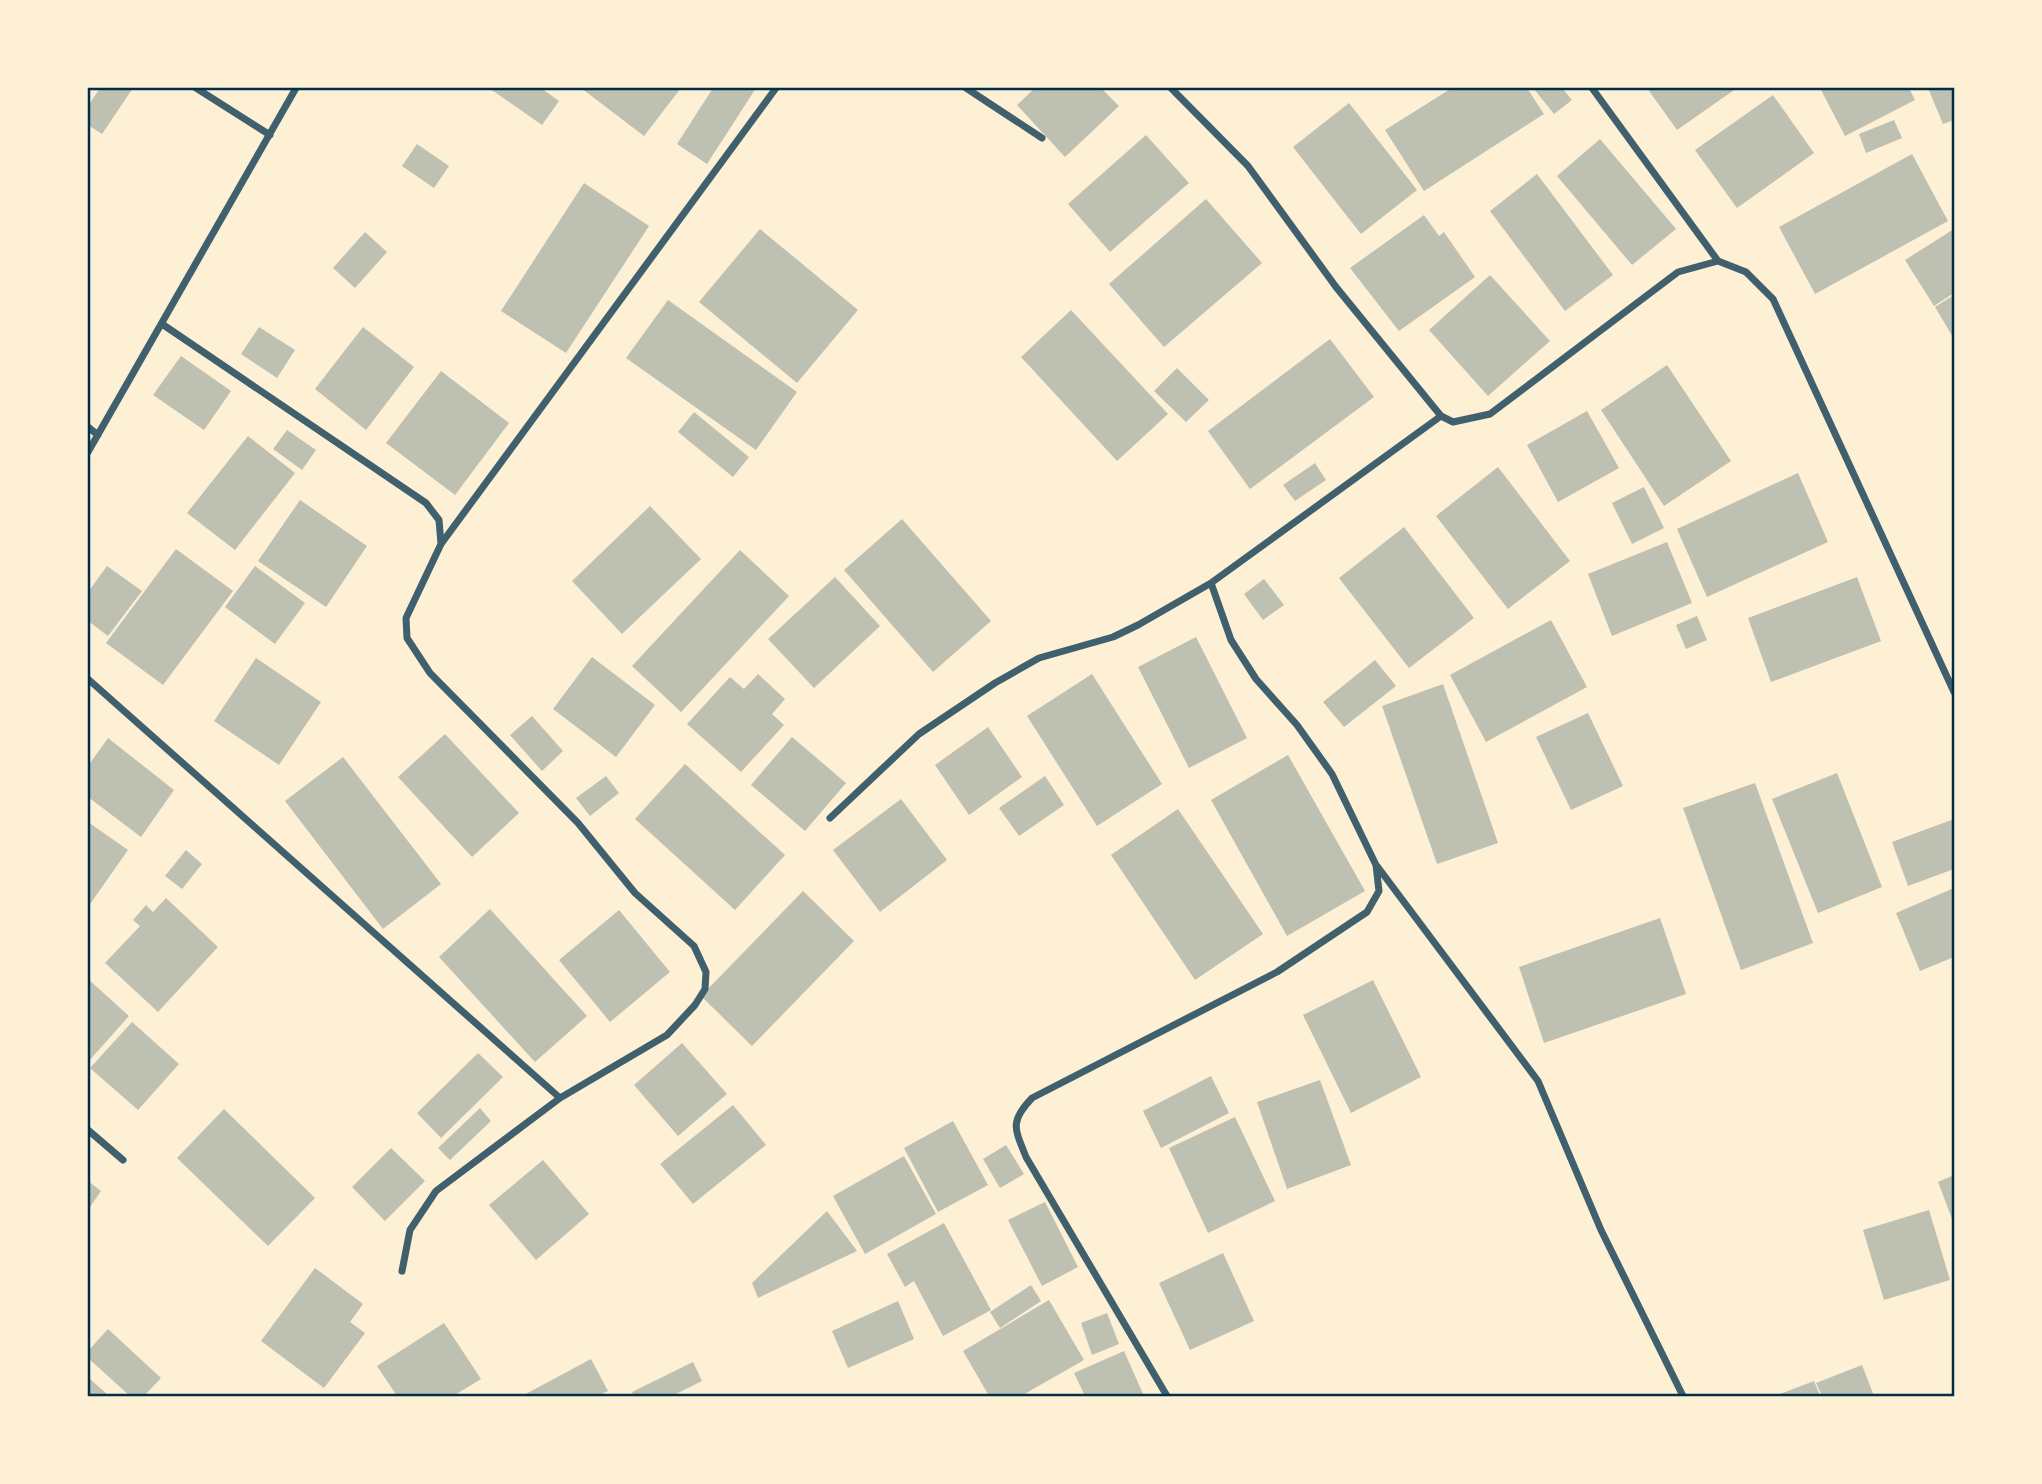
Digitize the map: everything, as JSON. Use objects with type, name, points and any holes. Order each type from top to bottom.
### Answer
[{"type":"street","points":[[196,88],[270,135]]},
{"type":"street","points":[[88,452],[296,88]]},
{"type":"street","points":[[402,1270],[410,1230],[436,1191],[560,1098],[667,1035],[705,989],[706,972],[694,946],[635,893],[578,823],[430,673],[407,638],[406,618],[441,544],[776,88]]},
{"type":"street","points":[[966,88],[1042,138]]},
{"type":"street","points":[[1171,88],[1248,166],[1336,287],[1441,416],[1453,422],[1490,414],[1678,272],[1718,261]]},
{"type":"street","points":[[1592,88],[1718,261],[1746,272],[1773,299],[1955,692]]},
{"type":"street","points":[[162,324],[426,503],[439,520],[441,544]]},
{"type":"street","points":[[830,818],[919,734],[995,683],[1038,658],[1113,637],[1211,583],[1441,416]]},
{"type":"street","points":[[88,427],[98,435]]},
{"type":"street","points":[[1211,583],[1231,640],[1256,679],[1297,724],[1332,774],[1376,865],[1538,1081],[1601,1230],[1683,1396]]},
{"type":"street","points":[[88,679],[560,1098]]},
{"type":"street","points":[[1167,1396],[1026,1157],[1014,1129],[1019,1112],[1032,1098],[1277,972],[1367,912],[1378,891],[1376,865]]},
{"type":"street","points":[[88,1130],[123,1160]]},
{"type":"building","points":[[100,88],[133,88],[102,134],[88,125],[88,106]]},
{"type":"building","points":[[489,88],[541,88],[559,101],[542,125]]},
{"type":"building","points":[[581,88],[681,88],[644,136]]},
{"type":"building","points":[[713,88],[756,88],[707,164],[677,144]]},
{"type":"building","points":[[1035,88],[1101,88],[1119,106],[1065,157],[1017,105]]},
{"type":"building","points":[[1452,88],[1527,88],[1544,114],[1424,191],[1385,130]]},
{"type":"building","points":[[1533,88],[1562,88],[1572,100],[1554,114]]},
{"type":"building","points":[[1647,88],[1737,88],[1677,130]]},
{"type":"building","points":[[1820,88],[1909,88],[1915,100],[1845,136]]},
{"type":"building","points":[[1928,88],[1954,88],[1954,120],[1943,124]]},
{"type":"building","points":[[1773,95],[1814,153],[1737,208],[1695,150]]},
{"type":"building","points":[[1349,103],[1417,190],[1361,234],[1293,147]]},
{"type":"building","points":[[1894,120],[1902,138],[1866,153],[1859,134]]},
{"type":"building","points":[[1146,135],[1189,183],[1110,252],[1068,204]]},
{"type":"building","points":[[1600,139],[1676,229],[1632,265],[1557,176]]},
{"type":"building","points":[[417,144],[449,166],[434,188],[402,166]]},
{"type":"building","points":[[1912,154],[1948,221],[1815,294],[1779,227]]},
{"type":"building","points":[[1537,174],[1613,275],[1565,311],[1490,211]]},
{"type":"building","points":[[584,183],[649,226],[566,353],[501,311]]},
{"type":"building","points":[[1206,199],[1262,263],[1164,347],[1109,284]]},
{"type":"building","points":[[1424,215],[1439,236],[1444,232],[1475,277],[1399,331],[1350,268]]},
{"type":"building","points":[[760,229],[858,310],[797,383],[699,302]]},
{"type":"building","points":[[1954,229],[1954,293],[1934,306],[1905,260]]},
{"type":"building","points":[[365,232],[387,252],[355,288],[333,268]]},
{"type":"building","points":[[1490,275],[1550,341],[1488,396],[1429,330]]},
{"type":"building","points":[[1954,295],[1954,339],[1935,307]]},
{"type":"building","points":[[668,300],[797,392],[756,450],[626,358]]},
{"type":"building","points":[[1071,310],[1168,414],[1117,461],[1021,357]]},
{"type":"building","points":[[259,327],[295,350],[277,378],[241,354]]},
{"type":"building","points":[[363,327],[414,367],[366,430],[315,389]]},
{"type":"building","points":[[1330,339],[1374,397],[1250,489],[1208,431]]},
{"type":"building","points":[[181,356],[231,391],[204,430],[153,395]]},
{"type":"building","points":[[1667,365],[1731,461],[1664,506],[1601,410]]},
{"type":"building","points":[[1177,368],[1209,400],[1186,422],[1154,391]]},
{"type":"building","points":[[441,371],[509,423],[455,495],[386,443]]},
{"type":"building","points":[[1587,411],[1619,468],[1558,502],[1527,445]]},
{"type":"building","points":[[694,412],[749,457],[733,477],[678,432]]},
{"type":"building","points":[[287,430],[316,450],[302,470],[273,449]]},
{"type":"building","points":[[248,436],[295,473],[235,550],[187,513]]},
{"type":"building","points":[[1315,463],[1326,480],[1295,501],[1283,485]]},
{"type":"building","points":[[1498,467],[1570,561],[1508,609],[1436,516]]},
{"type":"building","points":[[1798,473],[1828,542],[1707,597],[1677,529]]},
{"type":"building","points":[[1644,487],[1664,528],[1632,544],[1612,503]]},
{"type":"building","points":[[300,500],[367,546],[326,607],[258,561]]},
{"type":"building","points":[[650,506],[701,559],[622,634],[572,581]]},
{"type":"building","points":[[902,519],[991,621],[933,672],[844,570]]},
{"type":"building","points":[[1404,527],[1474,618],[1409,668],[1339,578]]},
{"type":"building","points":[[1667,542],[1692,603],[1612,636],[1588,574]]},
{"type":"building","points":[[176,549],[233,591],[163,685],[106,643]]},
{"type":"building","points":[[740,550],[789,596],[681,712],[632,666]]},
{"type":"building","points":[[107,566],[142,591],[108,636],[88,621],[88,592]]},
{"type":"building","points":[[255,566],[305,603],[275,644],[225,607]]},
{"type":"building","points":[[835,577],[880,626],[814,688],[768,639]]},
{"type":"building","points":[[1857,577],[1881,641],[1771,682],[1748,618]]},
{"type":"building","points":[[1264,579],[1284,605],[1263,620],[1244,594]]},
{"type":"building","points":[[1697,616],[1707,640],[1686,649],[1676,625]]},
{"type":"building","points":[[1551,620],[1587,687],[1486,742],[1450,675]]},
{"type":"building","points":[[1196,637],[1247,738],[1189,768],[1138,667]]},
{"type":"building","points":[[592,657],[655,705],[616,757],[553,709]]},
{"type":"building","points":[[256,658],[321,702],[279,765],[214,721]]},
{"type":"building","points":[[1375,660],[1396,686],[1344,727],[1323,702]]},
{"type":"building","points":[[758,674],[785,699],[772,714],[784,725],[741,772],[687,724],[730,677],[744,689]]},
{"type":"building","points":[[1092,674],[1162,784],[1097,826],[1027,716]]},
{"type":"building","points":[[1443,684],[1498,843],[1437,864],[1382,706]]},
{"type":"building","points":[[1588,713],[1623,786],[1571,810],[1536,737]]},
{"type":"building","points":[[532,716],[563,751],[542,771],[510,735]]},
{"type":"building","points":[[988,727],[1022,777],[969,815],[935,765]]},
{"type":"building","points":[[445,734],[519,813],[472,857],[398,777]]},
{"type":"building","points":[[792,737],[846,783],[805,831],[751,785]]},
{"type":"building","points":[[108,738],[174,790],[141,837],[88,797],[88,766]]},
{"type":"building","points":[[1288,755],[1365,891],[1287,936],[1211,800]]},
{"type":"building","points":[[343,757],[441,884],[383,929],[285,801]]},
{"type":"building","points":[[685,764],[785,855],[735,910],[635,819]]},
{"type":"building","points":[[1837,773],[1882,887],[1818,913],[1772,799]]},
{"type":"building","points":[[606,776],[619,793],[590,816],[576,798]]},
{"type":"building","points":[[1045,776],[1064,805],[1019,836],[999,808]]},
{"type":"building","points":[[1755,783],[1813,943],[1741,970],[1683,808]]},
{"type":"building","points":[[901,799],[947,860],[880,912],[833,850]]},
{"type":"building","points":[[1178,809],[1263,934],[1195,980],[1111,855]]},
{"type":"building","points":[[1954,819],[1954,869],[1908,886],[1892,842]]},
{"type":"building","points":[[88,822],[128,850],[88,907]]},
{"type":"building","points":[[186,850],[202,864],[182,889],[165,876]]},
{"type":"building","points":[[1954,888],[1954,957],[1920,971],[1896,913]]},
{"type":"building","points":[[803,891],[854,941],[752,1046],[701,996]]},
{"type":"building","points":[[166,898],[218,947],[158,1012],[105,963],[140,926],[133,920],[146,905],[153,912]]},
{"type":"building","points":[[490,909],[587,1016],[535,1062],[439,957]]},
{"type":"building","points":[[619,910],[670,972],[610,1022],[559,960]]},
{"type":"building","points":[[1660,918],[1686,994],[1544,1043],[1519,967]]},
{"type":"building","points":[[88,979],[129,1016],[88,1062]]},
{"type":"building","points":[[1373,980],[1421,1077],[1351,1113],[1303,1015]]},
{"type":"building","points":[[132,1022],[179,1064],[138,1110],[90,1068]]},
{"type":"building","points":[[682,1043],[727,1094],[678,1136],[634,1085]]},
{"type":"building","points":[[478,1053],[503,1077],[441,1138],[417,1113]]},
{"type":"building","points":[[1211,1076],[1229,1113],[1161,1148],[1143,1111]]},
{"type":"building","points":[[1320,1080],[1351,1165],[1287,1189],[1257,1102]]},
{"type":"building","points":[[733,1105],[766,1145],[693,1204],[660,1164]]},
{"type":"building","points":[[480,1108],[491,1121],[450,1160],[438,1148]]},
{"type":"building","points":[[224,1109],[315,1198],[268,1246],[177,1158]]},
{"type":"building","points":[[1235,1117],[1275,1201],[1208,1233],[1169,1148]]},
{"type":"building","points":[[953,1121],[988,1185],[938,1212],[904,1148]]},
{"type":"building","points":[[1006,1145],[1024,1174],[1000,1188],[983,1159]]},
{"type":"building","points":[[391,1148],[425,1181],[385,1221],[352,1187]]},
{"type":"building","points":[[904,1156],[936,1214],[865,1254],[833,1196]]},
{"type":"building","points":[[543,1160],[589,1214],[536,1260],[489,1205]]},
{"type":"building","points":[[1954,1175],[1954,1224],[1938,1182]]},
{"type":"building","points":[[88,1181],[101,1191],[88,1210]]},
{"type":"building","points":[[1045,1202],[1078,1267],[1042,1286],[1008,1220]]},
{"type":"building","points":[[1929,1210],[1950,1280],[1884,1300],[1863,1230]]},
{"type":"building","points":[[827,1211],[857,1251],[758,1298],[752,1283]]},
{"type":"building","points":[[944,1223],[991,1310],[943,1336],[914,1281],[905,1287],[887,1254]]},
{"type":"building","points":[[1223,1253],[1254,1321],[1190,1350],[1159,1283]]},
{"type":"building","points":[[315,1268],[363,1304],[350,1322],[365,1333],[324,1388],[261,1341]]},
{"type":"building","points":[[1031,1285],[1041,1301],[1000,1328],[990,1312]]},
{"type":"building","points":[[1049,1300],[1084,1360],[1021,1396],[989,1396],[963,1351]]},
{"type":"building","points":[[898,1301],[914,1339],[848,1368],[832,1331]]},
{"type":"building","points":[[1107,1313],[1119,1344],[1092,1355],[1081,1323]]},
{"type":"building","points":[[444,1323],[481,1379],[453,1396],[397,1396],[377,1366]]},
{"type":"building","points":[[108,1329],[161,1378],[144,1396],[130,1396],[88,1358],[88,1351]]},
{"type":"building","points":[[1124,1351],[1144,1396],[1085,1396],[1074,1373]]},
{"type":"building","points":[[591,1359],[608,1391],[597,1396],[522,1396]]},
{"type":"building","points":[[693,1362],[702,1381],[672,1396],[634,1396],[632,1392]]},
{"type":"building","points":[[1862,1365],[1874,1396],[1822,1396],[1816,1383]]},
{"type":"building","points":[[88,1377],[109,1396],[88,1396]]},
{"type":"building","points":[[1814,1381],[1820,1396],[1775,1396]]}]
